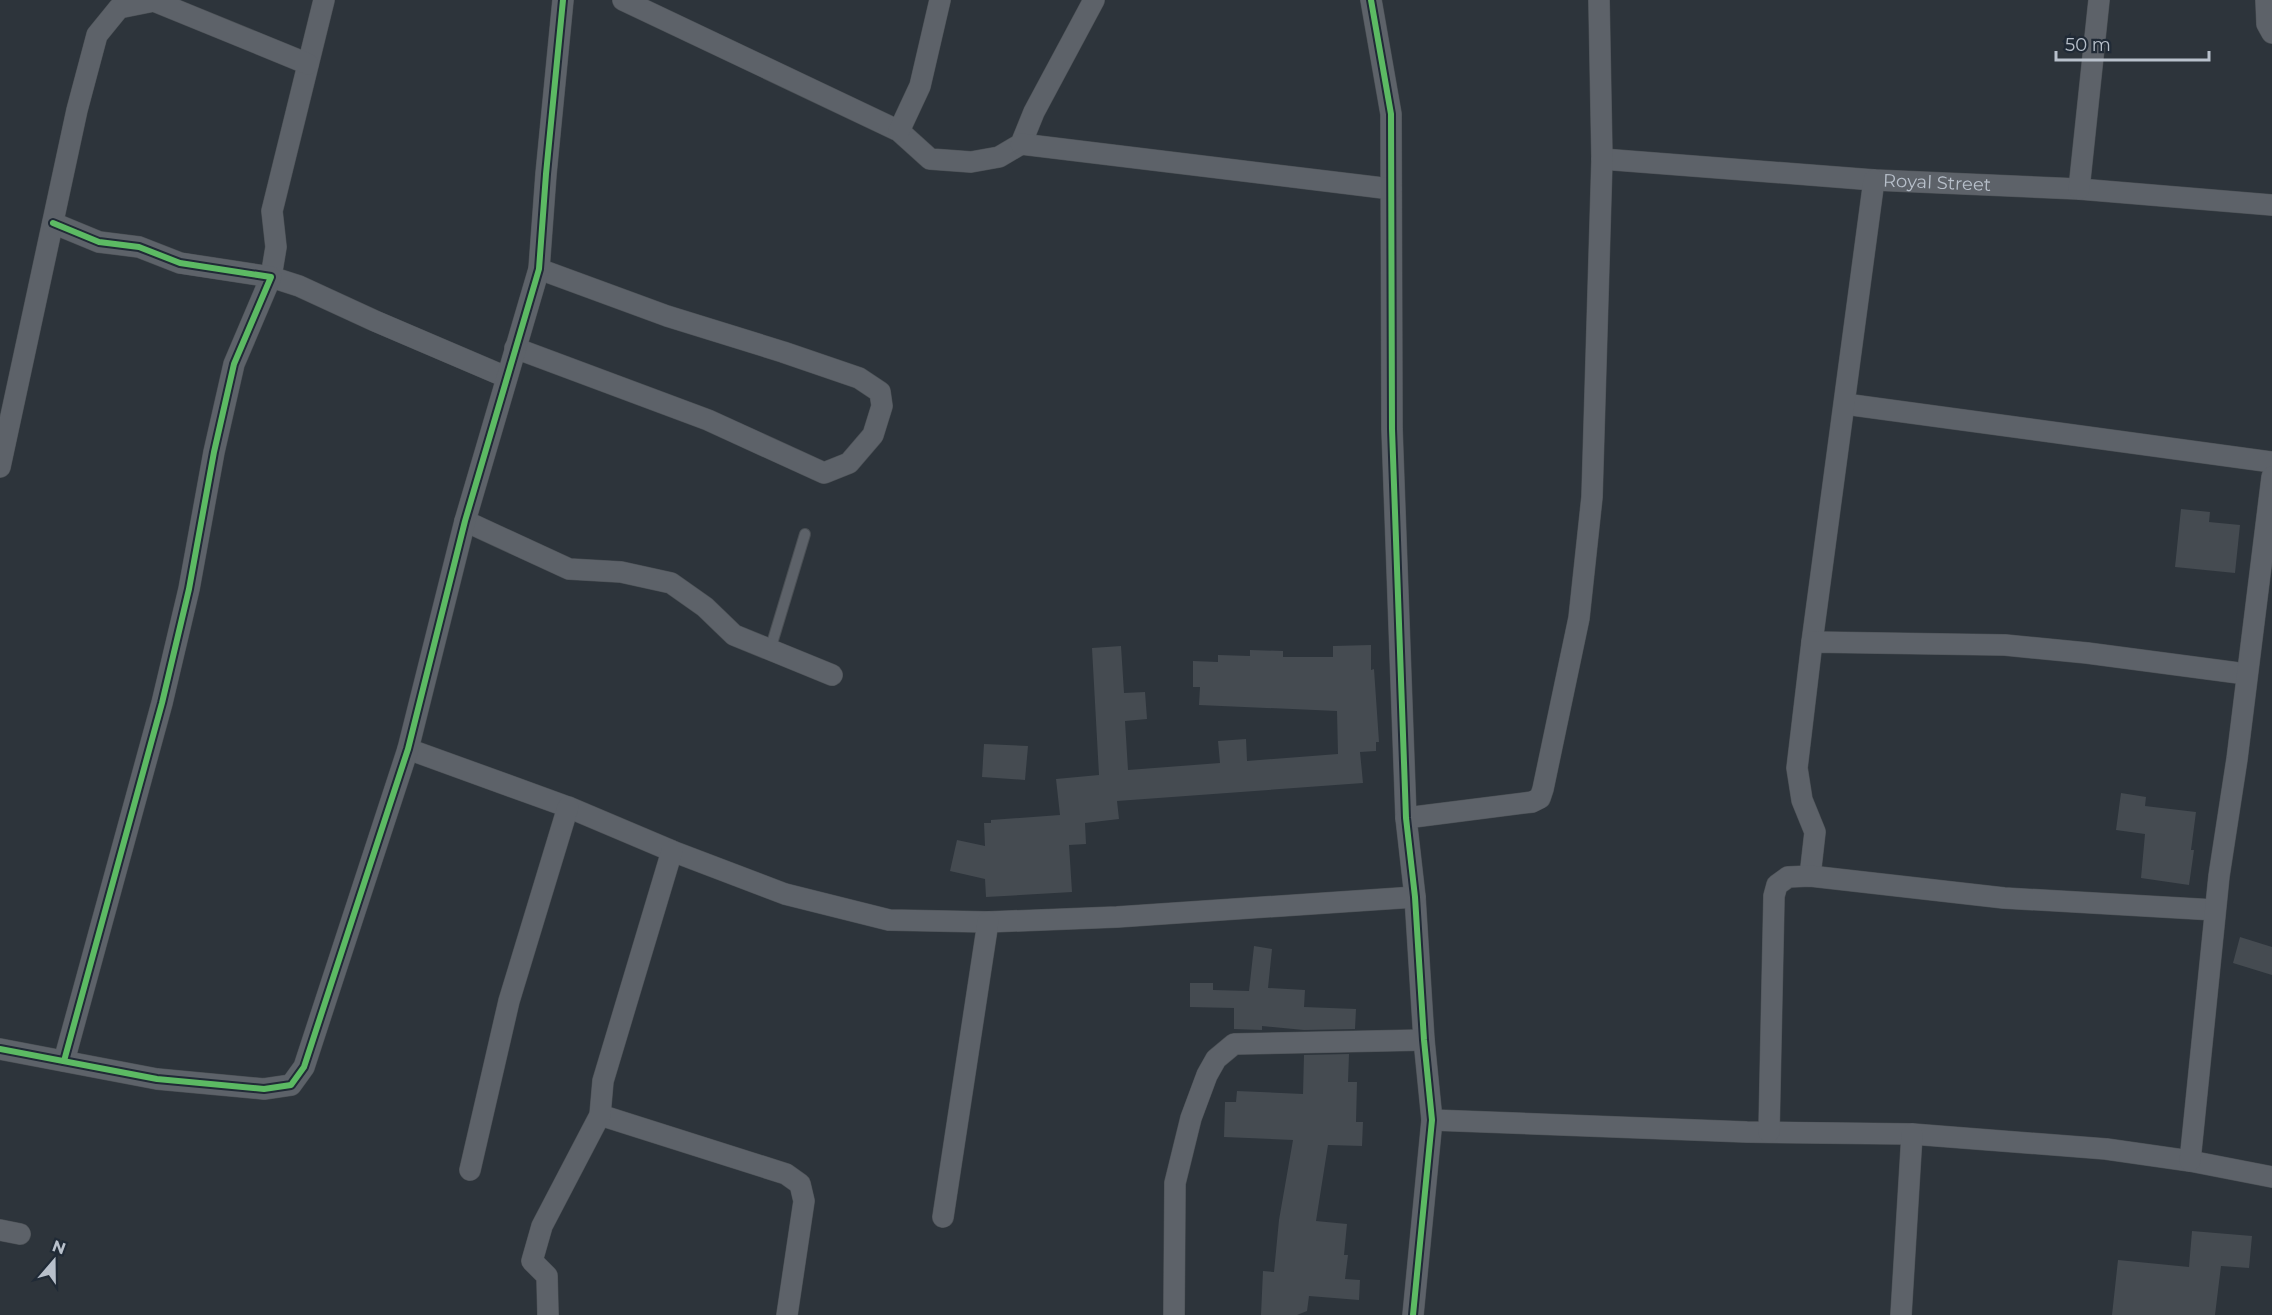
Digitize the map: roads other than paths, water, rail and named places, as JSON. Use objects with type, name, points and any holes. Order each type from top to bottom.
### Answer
[{"type":"street","points":[[64,1062],[162,703],[189,589],[214,452],[234,364],[271,277],[276,247],[272,211],[324,0]]},
{"type":"street","points":[[0,1049],[157,1079],[264,1089],[291,1085],[304,1067],[408,749],[465,521],[539,269],[563,0]]},
{"type":"street","points":[[623,0],[898,131],[930,159],[971,162],[999,157],[1021,144],[1039,101],[1094,0]]},
{"type":"street","points":[[898,131],[920,86],[940,0]]},
{"type":"street","points":[[1371,0],[1391,114],[1392,429],[1406,818],[1415,897],[1424,1040],[1432,1120],[1413,1315]]},
{"type":"street","points":[[1406,818],[1532,802],[1540,798],[1544,789],[1579,618],[1592,497],[1602,159],[1599,0]]},
{"type":"street","points":[[2079,189],[2100,0]]},
{"type":"street","points":[[2266,0],[2267,24],[2272,33]]},
{"type":"street","points":[[0,467],[7,400],[53,223],[97,35],[119,8],[154,1],[308,64]]},
{"type":"street","points":[[1021,144],[1391,189]]},
{"type":"street","name":"Royal Street","points":[[1602,159],[1874,180],[2079,189],[2272,205]]},
{"type":"street","points":[[1810,876],[1815,832],[1803,800],[1797,768],[1874,180]]},
{"type":"street","points":[[53,223],[99,242],[140,247],[180,263],[271,277],[299,286],[506,377]]},
{"type":"street","points":[[515,348],[708,420],[824,473],[849,463],[873,435],[882,406],[880,392],[860,378],[668,316],[539,269]]},
{"type":"street","points":[[1845,404],[2272,462]]},
{"type":"street","points":[[2190,1161],[2216,910],[2272,477]]},
{"type":"street","points":[[465,521],[569,569],[621,572],[671,583],[705,608],[734,634],[832,675]]},
{"type":"street","points":[[1812,642],[2005,645],[2087,653],[2246,674]]},
{"type":"street","points":[[408,749],[568,807],[672,851],[785,894],[889,920],[988,922],[1117,917],[1415,897]]},
{"type":"street","points":[[470,1170],[509,1001],[568,807]]},
{"type":"street","points":[[548,1315],[546,1275],[532,1261],[542,1226],[600,1115],[603,1081],[672,851]]},
{"type":"street","points":[[1769,1132],[1774,896],[1778,885],[1788,877],[1810,876],[2004,898],[2216,910]]},
{"type":"street","points":[[943,1217],[988,922]]},
{"type":"street","points":[[1174,1315],[1175,1184],[1191,1118],[1207,1075],[1216,1059],[1234,1044],[1424,1040]]},
{"type":"street","points":[[600,1115],[786,1174],[800,1184],[804,1201],[787,1315]]},
{"type":"street","points":[[1432,1120],[1769,1132],[1912,1134],[2106,1149],[2190,1161],[2272,1177]]},
{"type":"street","points":[[1901,1315],[1912,1134]]},
{"type":"lane","points":[[770,650],[805,534]]}]
